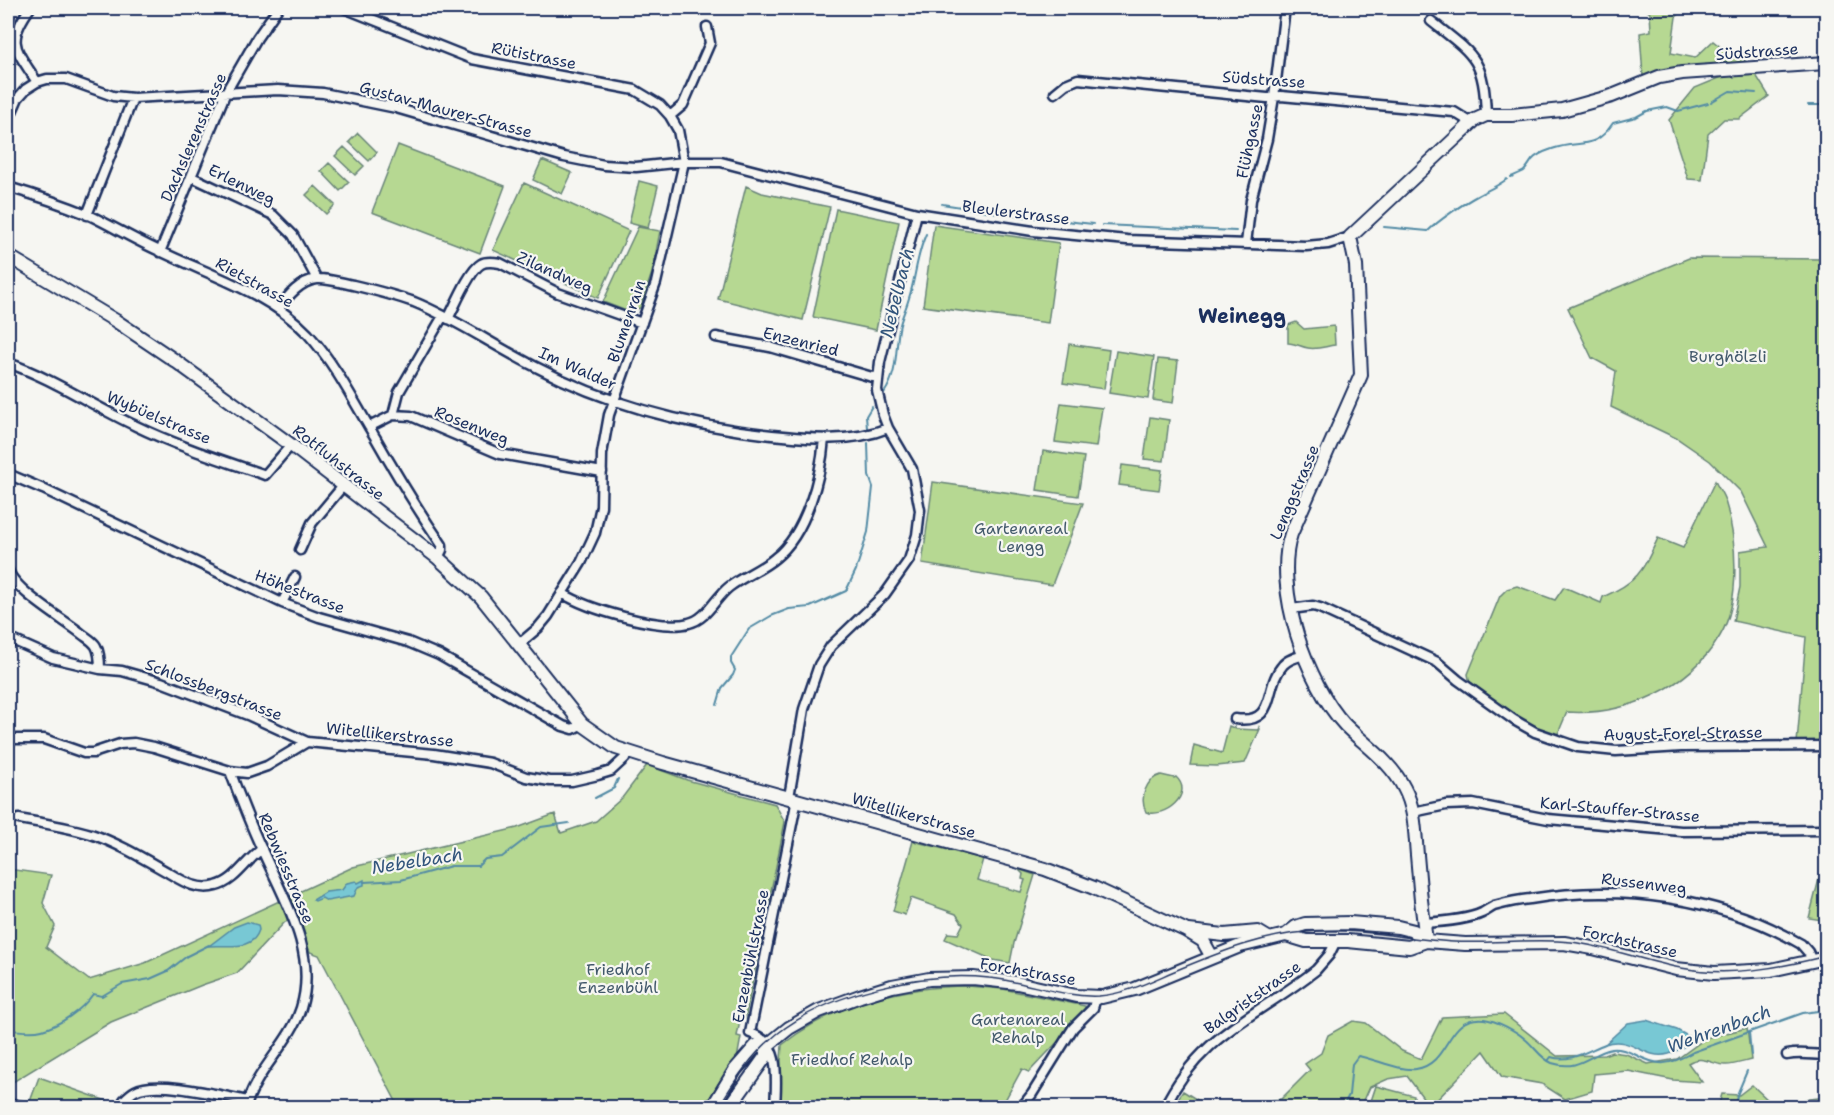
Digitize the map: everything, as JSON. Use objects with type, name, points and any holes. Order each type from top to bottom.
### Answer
[{"type":"main road","name":"Südstrasse","points":[[1479,118],[1562,110],[1612,96],[1659,77],[1682,73],[1827,63]]},
{"type":"main road","points":[[1350,237],[1479,118]]},
{"type":"main road","name":"Lenggstrasse","points":[[1350,237],[1356,265],[1361,375],[1287,548],[1286,568],[1291,609],[1304,655],[1315,681],[1331,708],[1395,774],[1404,788],[1413,812],[1426,941]]},
{"type":"main road","name":"Rotfluhstrasse","points":[[8,256],[144,340],[291,445],[438,558],[481,597],[582,724],[608,743]]},
{"type":"main road","name":"Witellikerstrasse","points":[[608,743],[627,752],[1046,869],[1094,888],[1185,930],[1203,941],[1217,955]]},
{"type":"main road","name":"Forchstrasse","points":[[1286,935],[1296,927],[1305,924],[1350,923],[1412,930],[1426,941]]},
{"type":"main road","name":"Witellikerstrasse","points":[[1185,930],[1230,935],[1258,932],[1268,938]]},
{"type":"main road","points":[[1212,934],[1217,955]]},
{"type":"main road","name":"Forchstrasse","points":[[712,1107],[728,1080],[756,1046],[769,1044],[792,1026],[819,1011],[874,991],[922,980],[987,979],[1017,983],[1070,996],[1096,998],[1124,993],[1217,955],[1268,938],[1286,935],[1306,941],[1409,947],[1426,941],[1465,944],[1568,944],[1683,970],[1710,973],[1764,970],[1827,958]]},
{"type":"main road","name":"Forchstrasse","points":[[729,1107],[766,1056],[769,1044]]},
{"type":"street","points":[[8,121],[18,98],[37,82],[15,47],[18,25],[30,8]]},
{"type":"street","name":"Dachslerenstrasse","points":[[160,252],[226,92],[257,38],[278,8]]},
{"type":"street","name":"Rütistrasse","points":[[344,8],[472,59],[635,90],[660,105],[670,116],[678,130],[684,162]]},
{"type":"street","name":"Flühgasse","points":[[1246,244],[1251,200],[1267,139],[1274,97],[1285,8]]},
{"type":"street","points":[[1431,21],[1469,52],[1479,65],[1484,81],[1479,118]]},
{"type":"street","points":[[670,116],[683,105],[710,44],[707,27]]},
{"type":"street","name":"Gustav-Maurer-Strasse","points":[[37,82],[47,79],[66,79],[113,96],[133,98],[278,90],[323,93],[442,120],[564,157],[604,165],[636,167],[684,162]]},
{"type":"street","name":"Südstrasse","points":[[1055,93],[1066,84],[1078,79],[1267,98],[1454,112],[1479,118]]},
{"type":"street","points":[[87,214],[133,98]]},
{"type":"street","name":"Bleulerstrasse","points":[[684,162],[721,162],[918,213],[1033,231],[1127,240],[1306,246],[1328,244],[1350,237]]},
{"type":"street","name":"Blumenrain","points":[[518,645],[542,624],[586,553],[595,533],[602,506],[604,438],[614,401],[656,283],[684,162]]},
{"type":"street","name":"Erlenweg","points":[[192,177],[273,215],[293,235],[317,279]]},
{"type":"street","name":"Rietstrasse","points":[[8,187],[43,197],[87,214],[160,252],[237,286],[279,309],[308,335],[335,368],[418,511],[442,545],[438,558]]},
{"type":"street","name":"Enzenbühlstrasse","points":[[769,1044],[761,1036],[750,1033],[793,798],[804,709],[819,664],[831,646],[885,594],[909,560],[917,535],[920,510],[912,469],[888,428],[880,406],[878,376],[918,213]]},
{"type":"street","name":"Zilandweg","points":[[446,318],[473,272],[480,265],[491,262],[500,263],[558,293],[642,323]]},
{"type":"street","points":[[279,309],[287,297],[301,285],[317,279]]},
{"type":"street","name":"Im Walder","points":[[317,279],[385,292],[415,303],[540,370],[614,401],[656,414],[762,434],[824,439],[859,437],[888,428]]},
{"type":"street","points":[[369,427],[393,415],[399,392],[446,318]]},
{"type":"street","name":"Enzenried","points":[[716,337],[770,347],[878,376]]},
{"type":"street","name":"Wybüelstrasse","points":[[8,363],[137,427],[265,475],[291,445]]},
{"type":"street","name":"Rosenweg","points":[[393,415],[411,416],[500,454],[602,472]]},
{"type":"street","points":[[562,593],[581,604],[622,617],[675,624],[694,622],[727,589],[768,564],[794,538],[810,503],[824,439]]},
{"type":"street","name":"Höhestrasse","points":[[8,474],[282,603],[319,617],[408,642],[448,659],[563,726],[573,729],[582,724]]},
{"type":"street","points":[[300,550],[312,523],[343,486]]},
{"type":"street","points":[[8,570],[14,580],[44,606],[94,643],[98,649],[100,669]]},
{"type":"street","points":[[282,603],[295,577]]},
{"type":"street","name":"August-Forel-Strasse","points":[[1291,609],[1313,606],[1320,608],[1437,662],[1514,720],[1535,732],[1578,747],[1616,751],[1681,747],[1827,746]]},
{"type":"street","name":"Schlossbergstrasse","points":[[8,638],[53,658],[100,669],[122,671],[161,682],[250,716],[307,742]]},
{"type":"street","points":[[1235,719],[1251,720],[1259,716],[1266,708],[1281,667],[1287,661],[1304,655]]},
{"type":"street","name":"Witellikerstrasse","points":[[8,739],[44,739],[84,753],[134,743],[230,771],[247,773],[256,771],[307,742],[434,754],[490,763],[526,777],[550,782],[572,781],[611,771],[625,758],[627,752]]},
{"type":"street","name":"Rebwiesstrasse","points":[[230,771],[295,922],[305,957],[306,986],[295,1025],[259,1079],[247,1104]]},
{"type":"street","name":"Karl-Stauffer-Strasse","points":[[1413,812],[1446,805],[1473,804],[1548,819],[1681,831],[1827,830]]},
{"type":"street","points":[[19,819],[92,835],[199,887],[217,886],[228,881],[262,849]]},
{"type":"street","name":"Russenweg","points":[[1423,923],[1455,919],[1482,913],[1492,907],[1563,894],[1593,892],[1646,895],[1739,915],[1801,944],[1812,961]]},
{"type":"street","name":"Balgriststrasse","points":[[1164,1107],[1183,1075],[1208,1046],[1233,1026],[1316,970],[1329,955],[1336,941]]},
{"type":"street","points":[[1021,1107],[1032,1094],[1073,1028],[1093,1008],[1096,998]]},
{"type":"street","points":[[769,1044],[774,1056],[775,1107]]},
{"type":"street","points":[[1787,1055],[1801,1052],[1810,1055],[1827,1055]]},
{"type":"street","points":[[124,1100],[135,1091],[146,1088],[175,1088],[247,1104]]},
{"type":"street","points":[[8,1103],[30,1107]]},
{"type":"green space","points":[[1644,8],[1686,8],[1676,17],[1671,53],[1695,58],[1713,41],[1748,62],[1769,96],[1739,119],[1724,119],[1708,134],[1702,180],[1688,179],[1669,120],[1695,88],[1746,67],[1682,68],[1643,76],[1640,33],[1651,31],[1650,13]]},
{"type":"green space","points":[[358,133],[377,152],[369,161],[349,142]]},
{"type":"green space","points":[[398,145],[505,186],[480,253],[372,212]]},
{"type":"green space","points":[[344,147],[364,166],[355,175],[335,156]]},
{"type":"green space","points":[[542,160],[572,173],[562,194],[533,180]]},
{"type":"green space","points":[[329,163],[349,182],[340,191],[321,171]]},
{"type":"green space","points":[[639,181],[658,186],[648,228],[629,223]]},
{"type":"green space","points":[[524,183],[629,231],[598,298],[493,250]]},
{"type":"green space","points":[[315,186],[335,205],[326,214],[306,195]]},
{"type":"green space","points":[[746,186],[762,193],[830,207],[803,320],[718,299]]},
{"type":"green space","points":[[836,209],[899,222],[876,330],[813,317]]},
{"type":"green space","points":[[934,225],[1059,243],[1048,323],[923,306]]},
{"type":"green space","points":[[638,227],[660,231],[652,273],[640,308],[629,312],[603,302]]},
{"type":"green space","name":"Burghölzli","points":[[1689,258],[1826,259],[1826,743],[1797,743],[1806,637],[1733,621],[1740,587],[1740,551],[1768,547],[1741,492],[1710,461],[1678,439],[1611,407],[1616,371],[1592,358],[1568,308]]},
{"type":"green space","points":[[1296,322],[1304,329],[1334,326],[1335,345],[1311,348],[1288,343],[1288,325]]},
{"type":"green space","points":[[1069,344],[1109,350],[1104,389],[1063,383]]},
{"type":"green space","points":[[1116,351],[1154,357],[1148,399],[1109,393]]},
{"type":"green space","points":[[1158,359],[1178,361],[1173,403],[1153,400]]},
{"type":"green space","points":[[1061,403],[1102,408],[1096,447],[1055,442]]},
{"type":"green space","points":[[1150,417],[1169,420],[1164,461],[1144,459]]},
{"type":"green space","points":[[1043,451],[1084,457],[1078,496],[1037,490]]},
{"type":"green space","points":[[1122,465],[1162,470],[1159,490],[1119,485]]},
{"type":"green space","points":[[1715,481],[1725,501],[1729,516],[1734,551],[1734,588],[1727,622],[1720,636],[1691,670],[1674,684],[1633,703],[1589,712],[1567,712],[1557,736],[1535,727],[1470,684],[1468,674],[1500,596],[1507,589],[1517,586],[1555,600],[1564,587],[1601,603],[1603,597],[1625,586],[1638,574],[1658,538],[1683,548]]},
{"type":"green space","name":"Gartenareal Lengg","points":[[933,482],[1083,503],[1052,585],[922,564]]},
{"type":"green space","points":[[1229,726],[1236,729],[1258,730],[1259,727],[1260,729],[1245,763],[1217,766],[1190,765],[1194,745],[1222,753]]},
{"type":"green space","name":"Friedhof Enzenbühl","points":[[647,765],[687,780],[775,804],[785,822],[745,1019],[740,1021],[737,1036],[741,1037],[737,1059],[718,1084],[705,1107],[399,1107],[319,955],[310,952],[297,919],[285,922],[237,973],[111,1022],[8,1085],[8,869],[51,875],[43,903],[55,926],[46,947],[89,980],[145,963],[353,867],[517,828],[555,814],[561,833],[596,821],[622,798]]},
{"type":"green space","points":[[1161,775],[1176,777],[1181,784],[1180,797],[1175,804],[1161,812],[1146,812],[1143,801],[1145,790],[1151,780]]},
{"type":"green space","points":[[913,841],[983,859],[977,880],[1021,892],[1025,880],[1022,879],[1023,874],[1018,869],[1035,875],[1010,963],[993,960],[945,939],[948,933],[958,934],[963,924],[956,914],[911,898],[905,915],[893,911]]},
{"type":"green space","points":[[1826,867],[1826,913],[1822,920],[1809,918],[1819,879]]},
{"type":"green space","name":"Friedhof Rehalp","points":[[968,986],[1003,989],[1085,1006],[1085,1013],[1029,1072],[1022,1069],[1003,1104],[1005,1107],[778,1108],[782,1045],[802,1031],[823,1018],[870,1000],[919,989]]},
{"type":"green space","points":[[1504,1014],[1557,1056],[1604,1055],[1612,1052],[1626,1054],[1648,1064],[1677,1059],[1706,1038],[1747,1028],[1751,1060],[1729,1065],[1702,1060],[1688,1063],[1702,1082],[1673,1080],[1628,1071],[1594,1074],[1592,1091],[1565,1099],[1542,1084],[1502,1077],[1484,1051],[1430,1107],[1407,1076],[1388,1079],[1370,1087],[1361,1107],[1261,1107],[1267,1102],[1281,1099],[1310,1070],[1305,1064],[1321,1053],[1328,1035],[1353,1021],[1366,1023],[1402,1051],[1421,1059],[1442,1017]]},
{"type":"green space","points":[[39,1077],[118,1105],[117,1108],[28,1107]]},
{"type":"green space","points":[[1752,1085],[1771,1103],[1769,1107],[1718,1107],[1722,1094],[1739,1095]]},
{"type":"green space","points":[[1376,1086],[1414,1096],[1413,1107],[1369,1107]]},
{"type":"green space","points":[[1183,1091],[1199,1101],[1195,1107],[1173,1107]]},
{"type":"green space","points":[[1826,1097],[1826,1107],[1800,1107],[1802,1100]]},
{"type":"water","points":[[364,880],[364,885],[358,887],[354,896],[327,901],[322,898],[313,900],[326,892],[342,890],[347,883],[356,881],[358,883]]},
{"type":"water","points":[[247,922],[258,925],[259,930],[251,942],[238,946],[209,946],[234,927]]},
{"type":"water","points":[[1646,1020],[1677,1030],[1695,1040],[1672,1053],[1660,1055],[1623,1043],[1605,1044],[1628,1023]]},
{"type":"waterway","name":"Nebelbach","points":[[1711,102],[1730,91],[1756,93]]},
{"type":"waterway","name":"Nebelbach","points":[[1511,177],[1524,171],[1539,154],[1562,146],[1592,141],[1599,138],[1613,123],[1636,117],[1647,111],[1667,107],[1678,111],[1708,103]]},
{"type":"waterway","name":"Nebelbach","points":[[1808,105],[1826,105]]},
{"type":"waterway","name":"Nebelbach","points":[[1384,227],[1428,231],[1458,208],[1507,179]]},
{"type":"waterway","name":"Nebelbach","points":[[942,204],[999,213]]},
{"type":"waterway","name":"Nebelbach","points":[[1011,215],[1093,224]]},
{"type":"waterway","name":"Nebelbach","points":[[1102,225],[1236,231]]},
{"type":"waterway","name":"Nebelbach","points":[[884,393],[892,378],[900,325],[926,234]]},
{"type":"waterway","name":"Nebelbach","points":[[867,428],[866,416],[872,406]]},
{"type":"waterway","name":"Nebelbach","points":[[717,705],[722,688],[735,670],[731,657],[749,629],[771,616],[789,609],[810,607],[846,591],[856,570],[868,532],[873,487],[869,476],[868,443]]},
{"type":"waterway","name":"Nebelbach","points":[[595,798],[614,788],[618,779]]},
{"type":"waterway","name":"Nebelbach","points":[[364,882],[401,880],[451,866],[478,866],[485,859],[502,857],[541,827],[569,823]]},
{"type":"waterway","name":"Nebelbach","points":[[8,1030],[33,1031],[49,1028],[77,1011],[93,994],[102,996],[122,984],[150,979],[168,971],[187,956],[209,945]]},
{"type":"waterway","name":"Wehrenbach","points":[[1342,1108],[1349,1095],[1352,1064],[1358,1056],[1403,1068],[1416,1069],[1436,1059],[1462,1024],[1471,1020],[1489,1020],[1511,1029],[1552,1063],[1577,1064],[1604,1051],[1615,1049],[1621,1049],[1650,1061],[1664,1063],[1803,1013],[1826,1010]]},
{"type":"waterway","points":[[1749,1032],[1751,1055]]},
{"type":"waterway","points":[[1548,1061],[1551,1057],[1572,1057],[1605,1044]]},
{"type":"waterway","points":[[1735,1108],[1737,1095],[1747,1071]]},
{"type":"tram line","points":[[718,1108],[737,1078],[759,1050],[799,1019],[850,996],[878,988],[935,978],[989,978],[1058,992],[1099,996],[1137,987],[1208,957],[1244,945],[1280,935],[1319,931],[1369,933],[1454,942],[1571,942],[1681,968],[1718,972],[1754,970],[1826,956]]},
{"type":"district","name":"Weinegg","points":[[1242,316]]},
{"type":"park label","name":"Gartenareal Rehalp","points":[[1018,1028]]}]
